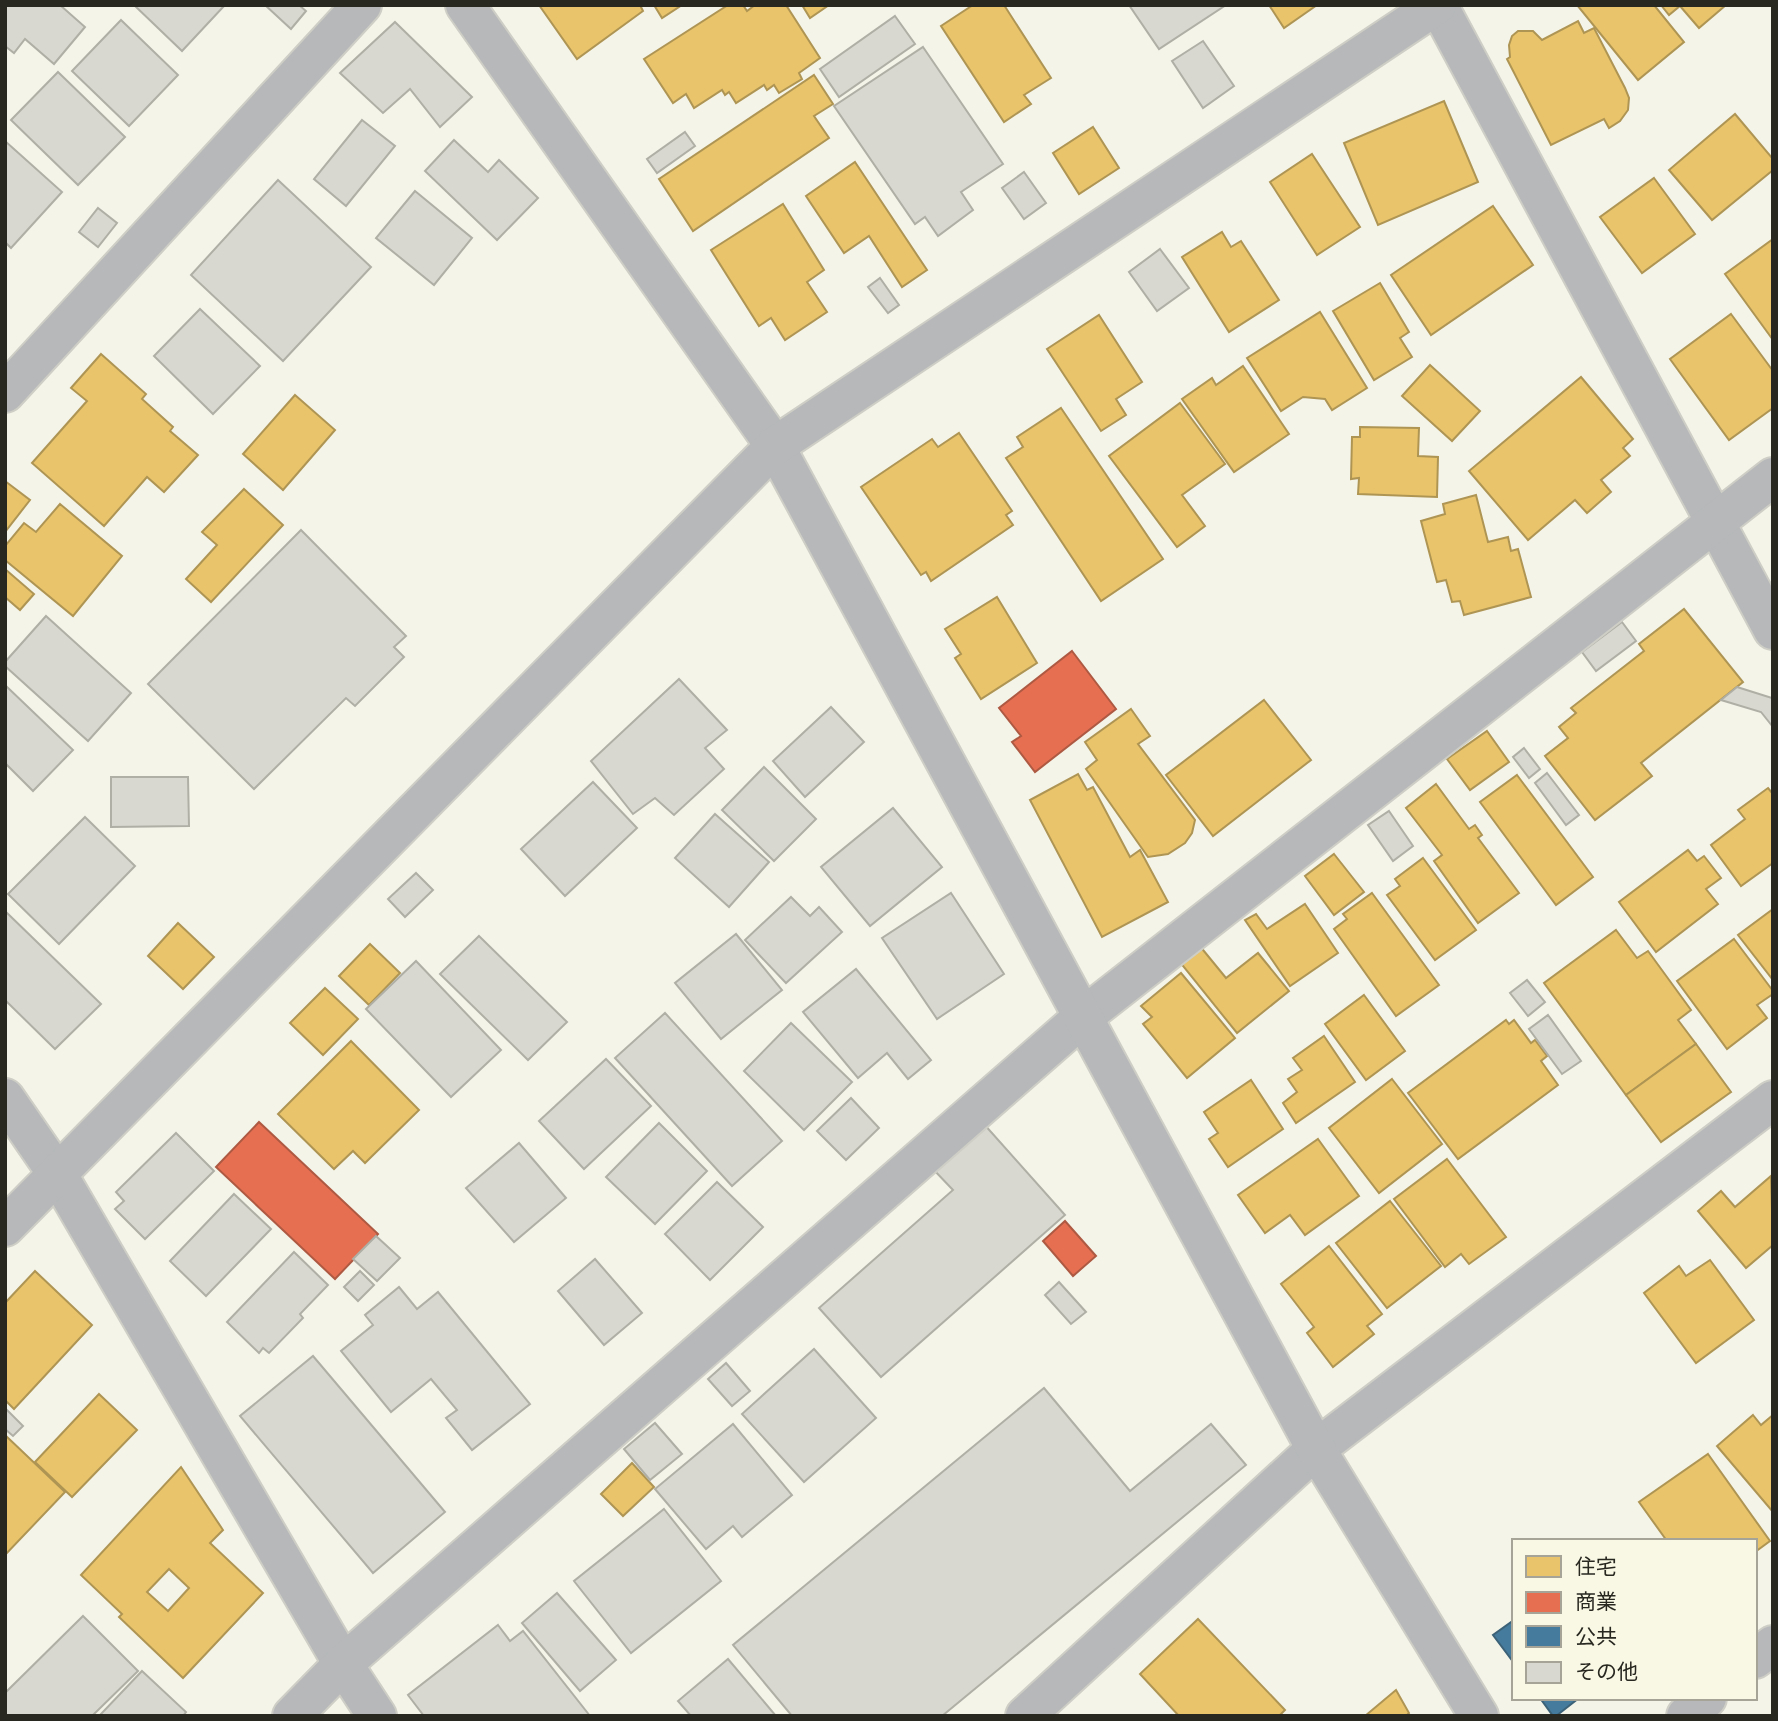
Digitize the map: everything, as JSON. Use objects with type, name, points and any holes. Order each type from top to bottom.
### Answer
[{"type":"street","points":[[5,393],[362,5]]},
{"type":"street","points":[[465,5],[775,446],[1316,1449],[1479,1716]]},
{"type":"street","points":[[5,1227],[775,446],[1437,5],[1773,630]]},
{"type":"street","points":[[292,1716],[343,1664],[1083,1017],[1773,477]]},
{"type":"street","points":[[5,1098],[58,1175],[376,1716]]},
{"type":"street","points":[[1025,1716],[1316,1449],[1773,1100]]},
{"type":"street","points":[[1757,1657],[1773,1645]]},
{"type":"street","points":[[1686,1716],[1705,1700]]},
{"type":"building: 住宅","points":[[539,5],[640,5],[643,11],[577,59]]},
{"type":"building: 住宅","points":[[654,5],[682,5],[662,18]]},
{"type":"building: 住宅","points":[[728,5],[743,5],[747,11],[755,5],[786,5],[820,58],[799,73],[802,79],[779,93],[774,85],[767,90],[764,85],[736,103],[729,92],[725,95],[722,90],[694,108],[686,94],[673,103],[644,59]]},
{"type":"building: 住宅","points":[[802,5],[829,5],[810,18]]},
{"type":"building: 住宅","points":[[973,5],[1004,5],[1051,78],[1024,95],[1031,104],[1004,122],[941,26]]},
{"type":"building: 住宅","points":[[1269,5],[1317,5],[1284,28]]},
{"type":"building: 住宅","points":[[1577,5],[1654,5],[1684,42],[1638,80]]},
{"type":"building: 住宅","points":[[1661,5],[1726,5],[1699,28],[1680,6],[1669,15]]},
{"type":"building: 住宅","points":[[1578,21],[1584,33],[1594,28],[1625,88],[1629,98],[1628,110],[1620,121],[1609,128],[1604,119],[1551,145],[1507,59],[1510,57],[1509,45],[1512,36],[1518,31],[1533,31],[1542,40]]},
{"type":"building: 住宅","points":[[814,75],[833,104],[814,116],[829,138],[693,231],[659,179]]},
{"type":"building: 住宅","points":[[1444,101],[1478,182],[1378,225],[1344,143]]},
{"type":"building: 住宅","points":[[1735,114],[1773,159],[1773,170],[1712,220],[1669,170]]},
{"type":"building: 住宅","points":[[1093,127],[1119,168],[1079,194],[1053,153]]},
{"type":"building: 住宅","points":[[1312,154],[1360,227],[1317,255],[1270,182]]},
{"type":"building: 住宅","points":[[855,162],[927,270],[902,287],[869,236],[844,253],[806,196]]},
{"type":"building: 住宅","points":[[1654,178],[1695,234],[1642,273],[1600,217]]},
{"type":"building: 住宅","points":[[783,204],[824,270],[807,282],[827,312],[785,340],[771,318],[759,326],[711,250]]},
{"type":"building: 住宅","points":[[1493,206],[1533,265],[1431,335],[1391,275]]},
{"type":"building: 住宅","points":[[1222,232],[1231,247],[1241,241],[1279,300],[1229,332],[1182,257]]},
{"type":"building: 住宅","points":[[1773,239],[1773,340],[1725,274]]},
{"type":"building: 住宅","points":[[1380,283],[1409,332],[1400,338],[1412,357],[1374,380],[1333,311]]},
{"type":"building: 住宅","points":[[1320,312],[1367,388],[1332,410],[1325,399],[1303,397],[1281,411],[1247,358]]},
{"type":"building: 住宅","points":[[1731,314],[1773,371],[1773,408],[1729,440],[1670,359]]},
{"type":"building: 住宅","points":[[1099,315],[1142,382],[1116,399],[1126,415],[1101,431],[1047,349]]},
{"type":"building: 住宅","points":[[101,354],[146,394],[142,399],[173,427],[170,431],[198,455],[164,492],[147,477],[104,526],[32,463],[87,401],[71,388]]},
{"type":"building: 住宅","points":[[1430,365],[1480,411],[1452,441],[1402,396]]},
{"type":"building: 住宅","points":[[1243,366],[1289,434],[1234,472],[1182,399],[1212,378],[1216,385]]},
{"type":"building: 住宅","points":[[1581,377],[1633,439],[1623,448],[1630,456],[1601,480],[1611,492],[1587,513],[1575,500],[1528,540],[1469,471]]},
{"type":"building: 住宅","points":[[295,395],[335,430],[283,490],[243,454]]},
{"type":"building: 住宅","points":[[1180,403],[1225,464],[1182,495],[1205,526],[1177,547],[1109,456]]},
{"type":"building: 住宅","points":[[1061,408],[1163,559],[1101,601],[1006,458],[1023,447],[1017,437]]},
{"type":"building: 住宅","points":[[1360,427],[1419,428],[1418,456],[1438,457],[1437,497],[1358,494],[1359,478],[1351,479],[1352,437],[1360,437]]},
{"type":"building: 住宅","points":[[959,433],[1012,511],[1006,515],[1013,525],[931,581],[926,572],[921,575],[861,487],[932,439],[938,447]]},
{"type":"building: 住宅","points":[[5,481],[30,500],[5,532]]},
{"type":"building: 住宅","points":[[244,489],[283,525],[211,602],[186,579],[217,545],[202,532]]},
{"type":"building: 住宅","points":[[1476,495],[1488,542],[1508,537],[1511,551],[1518,549],[1531,597],[1464,615],[1460,601],[1452,602],[1446,580],[1437,582],[1421,521],[1445,514],[1443,504]]},
{"type":"building: 住宅","points":[[60,504],[122,556],[73,616],[5,560],[5,546],[24,523],[36,532]]},
{"type":"building: 住宅","points":[[5,569],[34,594],[20,610],[5,597]]},
{"type":"building: 住宅","points":[[997,597],[1037,663],[981,699],[955,658],[961,654],[945,629]]},
{"type":"building: 住宅","points":[[1684,609],[1743,682],[1641,763],[1652,776],[1595,820],[1545,756],[1568,738],[1559,727],[1576,713],[1571,708],[1644,651],[1639,644]]},
{"type":"building: 住宅","points":[[1264,700],[1311,760],[1213,836],[1166,775]]},
{"type":"building: 住宅","points":[[1131,709],[1150,736],[1138,744],[1195,820],[1192,833],[1185,843],[1168,854],[1148,857],[1086,769],[1097,760],[1085,742]]},
{"type":"building: 住宅","points":[[1487,731],[1509,762],[1470,790],[1447,759]]},
{"type":"building: 住宅","points":[[1078,774],[1087,790],[1093,787],[1130,857],[1140,850],[1168,902],[1102,937],[1030,800]]},
{"type":"building: 住宅","points":[[1517,775],[1593,877],[1556,905],[1480,802]]},
{"type":"building: 住宅","points":[[1436,784],[1469,829],[1475,825],[1482,835],[1478,838],[1519,893],[1478,923],[1434,861],[1442,855],[1406,808]]},
{"type":"building: 住宅","points":[[1768,788],[1773,794],[1773,863],[1741,886],[1711,845],[1745,819],[1738,810]]},
{"type":"building: 住宅","points":[[1688,850],[1697,861],[1704,856],[1721,878],[1706,889],[1718,904],[1656,952],[1619,902]]},
{"type":"building: 住宅","points":[[1334,854],[1364,892],[1334,915],[1305,876]]},
{"type":"building: 住宅","points":[[1423,858],[1476,930],[1435,960],[1387,895],[1400,886],[1395,879]]},
{"type":"building: 住宅","points":[[1372,893],[1439,985],[1396,1016],[1334,929],[1347,919],[1343,914]]},
{"type":"building: 住宅","points":[[1305,904],[1338,953],[1290,986],[1245,920],[1256,914],[1267,929]]},
{"type":"building: 住宅","points":[[1773,909],[1773,980],[1738,935]]},
{"type":"building: 住宅","points":[[178,923],[214,957],[183,989],[148,956]]},
{"type":"building: 住宅","points":[[1616,930],[1637,958],[1648,951],[1691,1010],[1678,1020],[1696,1044],[1626,1095],[1544,983]]},
{"type":"building: 住宅","points":[[1734,939],[1773,994],[1757,1005],[1767,1018],[1727,1049],[1677,981]]},
{"type":"building: 住宅","points":[[370,944],[400,973],[369,1005],[339,976]]},
{"type":"building: 住宅","points":[[1199,945],[1226,978],[1258,953],[1289,991],[1237,1033],[1179,961]]},
{"type":"building: 住宅","points":[[1181,973],[1235,1038],[1187,1078],[1143,1024],[1152,1017],[1141,1006]]},
{"type":"building: 住宅","points":[[325,988],[358,1019],[323,1055],[290,1023]]},
{"type":"building: 住宅","points":[[1364,995],[1405,1051],[1366,1080],[1325,1024]]},
{"type":"building: 住宅","points":[[1506,1020],[1509,1024],[1514,1020],[1531,1043],[1535,1040],[1547,1056],[1541,1061],[1558,1085],[1458,1159],[1408,1093]]},
{"type":"building: 住宅","points":[[1324,1036],[1355,1082],[1296,1123],[1283,1103],[1297,1092],[1288,1079],[1302,1070],[1293,1058]]},
{"type":"building: 住宅","points":[[351,1041],[419,1110],[365,1163],[353,1151],[334,1169],[278,1114]]},
{"type":"building: 住宅","points":[[1696,1044],[1731,1092],[1661,1142],[1626,1095]]},
{"type":"building: 住宅","points":[[1392,1079],[1442,1144],[1379,1193],[1329,1128]]},
{"type":"building: 住宅","points":[[1251,1080],[1283,1129],[1228,1167],[1209,1139],[1218,1133],[1204,1112]]},
{"type":"building: 住宅","points":[[1318,1139],[1359,1196],[1305,1235],[1290,1215],[1265,1233],[1238,1195]]},
{"type":"building: 住宅","points":[[1447,1159],[1506,1237],[1469,1264],[1461,1254],[1445,1267],[1394,1199]]},
{"type":"building: 住宅","points":[[1771,1176],[1773,1245],[1746,1268],[1698,1211],[1721,1191],[1735,1207]]},
{"type":"building: 住宅","points":[[1390,1201],[1441,1266],[1387,1308],[1336,1243]]},
{"type":"building: 住宅","points":[[1329,1246],[1382,1314],[1367,1326],[1374,1334],[1333,1367],[1307,1333],[1314,1327],[1281,1284]]},
{"type":"building: 住宅","points":[[1710,1260],[1754,1320],[1696,1363],[1644,1293],[1679,1266],[1686,1276]]},
{"type":"building: 住宅","points":[[35,1271],[92,1325],[14,1409],[5,1400],[5,1303]]},
{"type":"building: 住宅","points":[[99,1394],[137,1430],[72,1497],[35,1462]]},
{"type":"building: 住宅","points":[[1753,1415],[1761,1425],[1773,1415],[1773,1512],[1717,1446]]},
{"type":"building: 住宅","points":[[5,1435],[65,1492],[5,1555]]},
{"type":"building: 住宅","points":[[1708,1454],[1770,1541],[1757,1551],[1757,1539],[1666,1539],[1639,1502]]},
{"type":"building: 住宅","points":[[632,1463],[654,1487],[623,1516],[601,1494]]},
{"type":"building: 住宅","points":[[181,1467],[223,1530],[210,1543],[263,1593],[183,1678],[119,1617],[122,1614],[81,1575]],"holes":[[[169,1569],[189,1588],[168,1611],[147,1592]]]},
{"type":"building: 住宅","points":[[1198,1619],[1285,1710],[1279,1716],[1179,1716],[1140,1674]]},
{"type":"building: 住宅","points":[[1396,1690],[1409,1713],[1406,1716],[1365,1716]]},
{"type":"building: 商業","points":[[1072,651],[1116,709],[1035,772],[1012,742],[1021,736],[999,708]]},
{"type":"building: 商業","points":[[259,1122],[378,1234],[335,1279],[216,1167]]},
{"type":"building: 商業","points":[[1065,1221],[1096,1256],[1073,1276],[1043,1241]]},
{"type":"building: 公共","points":[[1512,1621],[1512,1660],[1493,1635]]},
{"type":"building: 公共","points":[[1541,1700],[1576,1700],[1556,1716],[1553,1716]]},
{"type":"building: その他","points":[[5,5],[60,5],[85,27],[54,64],[25,39],[14,53],[5,46]]},
{"type":"building: その他","points":[[134,5],[225,5],[182,51]]},
{"type":"building: その他","points":[[265,5],[299,5],[306,11],[291,29]]},
{"type":"building: その他","points":[[1129,5],[1226,5],[1159,49]]},
{"type":"building: その他","points":[[895,16],[915,44],[839,97],[820,69]]},
{"type":"building: その他","points":[[121,20],[178,75],[129,126],[72,71]]},
{"type":"building: その他","points":[[395,22],[472,97],[440,127],[410,89],[383,113],[340,73]]},
{"type":"building: その他","points":[[1203,41],[1234,86],[1203,108],[1172,61]]},
{"type":"building: その他","points":[[923,47],[1003,164],[961,192],[973,210],[938,236],[925,217],[915,224],[834,106]]},
{"type":"building: その他","points":[[58,72],[125,137],[78,185],[11,120]]},
{"type":"building: その他","points":[[362,120],[395,146],[346,206],[314,179]]},
{"type":"building: その他","points":[[685,132],[695,146],[657,173],[647,159]]},
{"type":"building: その他","points":[[454,140],[488,172],[499,160],[538,198],[497,240],[425,171]]},
{"type":"building: その他","points":[[5,141],[62,192],[11,248],[5,242]]},
{"type":"building: その他","points":[[1024,172],[1046,203],[1024,219],[1002,188]]},
{"type":"building: その他","points":[[278,180],[371,267],[283,361],[191,275]]},
{"type":"building: その他","points":[[415,191],[472,238],[434,285],[376,238]]},
{"type":"building: その他","points":[[98,208],[117,223],[98,247],[79,232]]},
{"type":"building: その他","points":[[1160,249],[1189,288],[1157,311],[1129,272]]},
{"type":"building: その他","points":[[880,278],[899,305],[888,313],[868,287]]},
{"type":"building: その他","points":[[200,309],[260,366],[213,414],[154,356]]},
{"type":"building: その他","points":[[301,530],[406,636],[394,647],[404,657],[355,706],[346,698],[254,789],[148,684]]},
{"type":"building: その他","points":[[46,616],[131,693],[88,741],[5,666],[5,662]]},
{"type":"building: その他","points":[[1622,622],[1636,641],[1596,671],[1582,652]]},
{"type":"building: その他","points":[[679,679],[727,730],[705,748],[724,769],[674,815],[655,798],[633,814],[591,761]]},
{"type":"building: その他","points":[[5,685],[73,750],[33,791],[5,763]]},
{"type":"building: その他","points":[[1737,687],[1772,698],[1773,727],[1761,712],[1721,700]]},
{"type":"building: その他","points":[[831,707],[864,742],[805,797],[773,761]]},
{"type":"building: その他","points":[[1524,748],[1540,769],[1529,778],[1513,757]]},
{"type":"building: その他","points":[[764,767],[816,819],[774,861],[722,810]]},
{"type":"building: その他","points":[[1547,773],[1579,815],[1566,825],[1535,783]]},
{"type":"building: その他","points":[[111,777],[188,777],[189,826],[111,827]]},
{"type":"building: その他","points":[[593,782],[637,828],[565,896],[521,849]]},
{"type":"building: その他","points":[[893,808],[942,867],[870,926],[821,867]]},
{"type":"building: その他","points":[[1389,811],[1413,846],[1393,861],[1368,825]]},
{"type":"building: その他","points":[[715,814],[769,862],[729,907],[675,858]]},
{"type":"building: その他","points":[[85,817],[135,866],[59,944],[8,894]]},
{"type":"building: その他","points":[[416,873],[433,890],[405,917],[388,899]]},
{"type":"building: その他","points":[[951,893],[1004,974],[937,1019],[882,938]]},
{"type":"building: その他","points":[[791,897],[810,916],[819,907],[842,932],[786,983],[745,940]]},
{"type":"building: その他","points":[[5,911],[101,1004],[55,1049],[5,1000]]},
{"type":"building: その他","points":[[736,934],[782,990],[721,1039],[675,983]]},
{"type":"building: その他","points":[[479,936],[567,1022],[528,1060],[440,974]]},
{"type":"building: その他","points":[[416,961],[501,1050],[451,1097],[366,1009]]},
{"type":"building: その他","points":[[856,969],[931,1060],[908,1079],[887,1053],[858,1078],[803,1012]]},
{"type":"building: その他","points":[[1527,980],[1545,1002],[1528,1016],[1510,993]]},
{"type":"building: その他","points":[[665,1013],[782,1141],[732,1186],[615,1058]]},
{"type":"building: その他","points":[[1548,1015],[1581,1061],[1562,1074],[1529,1029]]},
{"type":"building: その他","points":[[791,1023],[852,1082],[804,1130],[744,1071]]},
{"type":"building: その他","points":[[606,1059],[651,1106],[584,1169],[539,1121]]},
{"type":"building: その他","points":[[851,1098],[879,1128],[846,1160],[817,1131]]},
{"type":"building: その他","points":[[659,1123],[707,1171],[655,1224],[606,1177]]},
{"type":"building: その他","points":[[983,1123],[1065,1215],[881,1377],[819,1308],[953,1190],[932,1168]]},
{"type":"building: その他","points":[[176,1133],[214,1171],[145,1239],[115,1209],[124,1201],[116,1192]]},
{"type":"building: その他","points":[[519,1143],[566,1198],[514,1242],[466,1188]]},
{"type":"building: その他","points":[[717,1182],[763,1227],[710,1280],[665,1234]]},
{"type":"building: その他","points":[[234,1194],[271,1229],[206,1296],[170,1261]]},
{"type":"building: その他","points":[[376,1236],[400,1258],[377,1281],[353,1259]]},
{"type":"building: その他","points":[[294,1252],[328,1285],[300,1314],[303,1318],[269,1353],[263,1348],[259,1353],[227,1322]]},
{"type":"building: その他","points":[[595,1259],[642,1313],[604,1345],[558,1291]]},
{"type":"building: その他","points":[[360,1271],[374,1285],[358,1301],[344,1287]]},
{"type":"building: その他","points":[[1059,1282],[1086,1312],[1071,1324],[1045,1295]]},
{"type":"building: その他","points":[[399,1287],[417,1309],[438,1292],[530,1404],[472,1450],[446,1418],[457,1410],[431,1379],[391,1412],[341,1351],[373,1325],[365,1315]]},
{"type":"building: その他","points":[[814,1349],[876,1418],[804,1482],[742,1414]]},
{"type":"building: その他","points":[[313,1356],[445,1512],[373,1573],[240,1416]]},
{"type":"building: その他","points":[[726,1363],[750,1391],[732,1406],[708,1379]]},
{"type":"building: その他","points":[[1044,1388],[1130,1491],[1211,1424],[1246,1465],[942,1716],[792,1716],[733,1645]]},
{"type":"building: その他","points":[[5,1408],[23,1426],[13,1436],[5,1429]]},
{"type":"building: その他","points":[[655,1423],[682,1454],[650,1480],[624,1449]]},
{"type":"building: その他","points":[[733,1424],[792,1495],[742,1537],[733,1526],[706,1549],[655,1489]]},
{"type":"building: その他","points":[[664,1509],[721,1581],[631,1653],[574,1581]]},
{"type":"building: その他","points":[[557,1593],[616,1660],[580,1691],[522,1623]]},
{"type":"building: その他","points":[[83,1616],[138,1671],[92,1716],[5,1716],[5,1693]]},
{"type":"building: その他","points":[[498,1625],[510,1641],[523,1631],[590,1716],[424,1716],[408,1695]]},
{"type":"building: その他","points":[[728,1659],[776,1716],[691,1716],[678,1701]]},
{"type":"building: その他","points":[[142,1671],[186,1712],[183,1716],[100,1715]]}]
